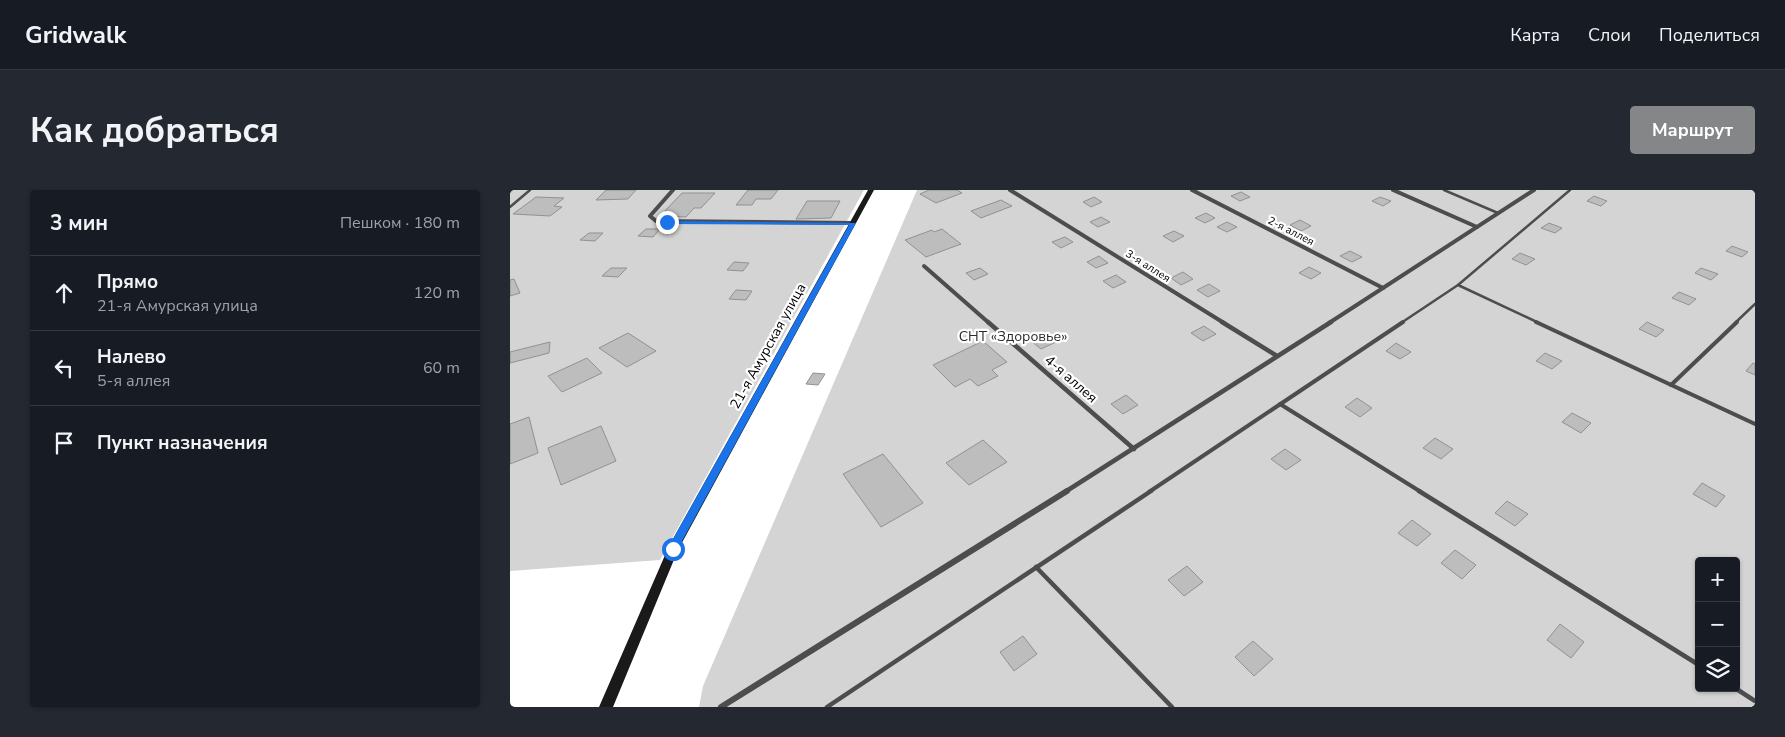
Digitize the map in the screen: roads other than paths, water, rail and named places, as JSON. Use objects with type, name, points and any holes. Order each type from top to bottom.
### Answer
[{"type":"main road","name":"21-я Амурская улица","points":[[606,707],[673,549],[871,190]]},
{"type":"street","points":[[673,190],[650,216],[656,221],[853,223]]},
{"type":"street","name":"3-я аллея","points":[[1010,190],[1276,356]]},
{"type":"street","name":"2-я аллея","points":[[1192,190],[1383,288]]},
{"type":"street","points":[[1393,190],[1477,226]]},
{"type":"street","points":[[721,707],[1134,449],[1534,190]]},
{"type":"street","name":"4-я аллея","points":[[924,266],[1134,449]]},
{"type":"lane","points":[[510,207],[530,190]]},
{"type":"lane","points":[[1444,190],[1498,213]]},
{"type":"lane","points":[[827,707],[1458,285],[1570,190]]},
{"type":"lane","points":[[1458,285],[1755,424]]},
{"type":"lane","points":[[1671,385],[1755,304]]},
{"type":"lane","points":[[1280,404],[1695,663]]},
{"type":"lane","points":[[1036,567],[1172,707]]},
{"type":"lane","points":[[1740,691],[1755,700]]},
{"type":"park label","name":"СНТ «Здоровье»","points":[[1013,336]]}]
